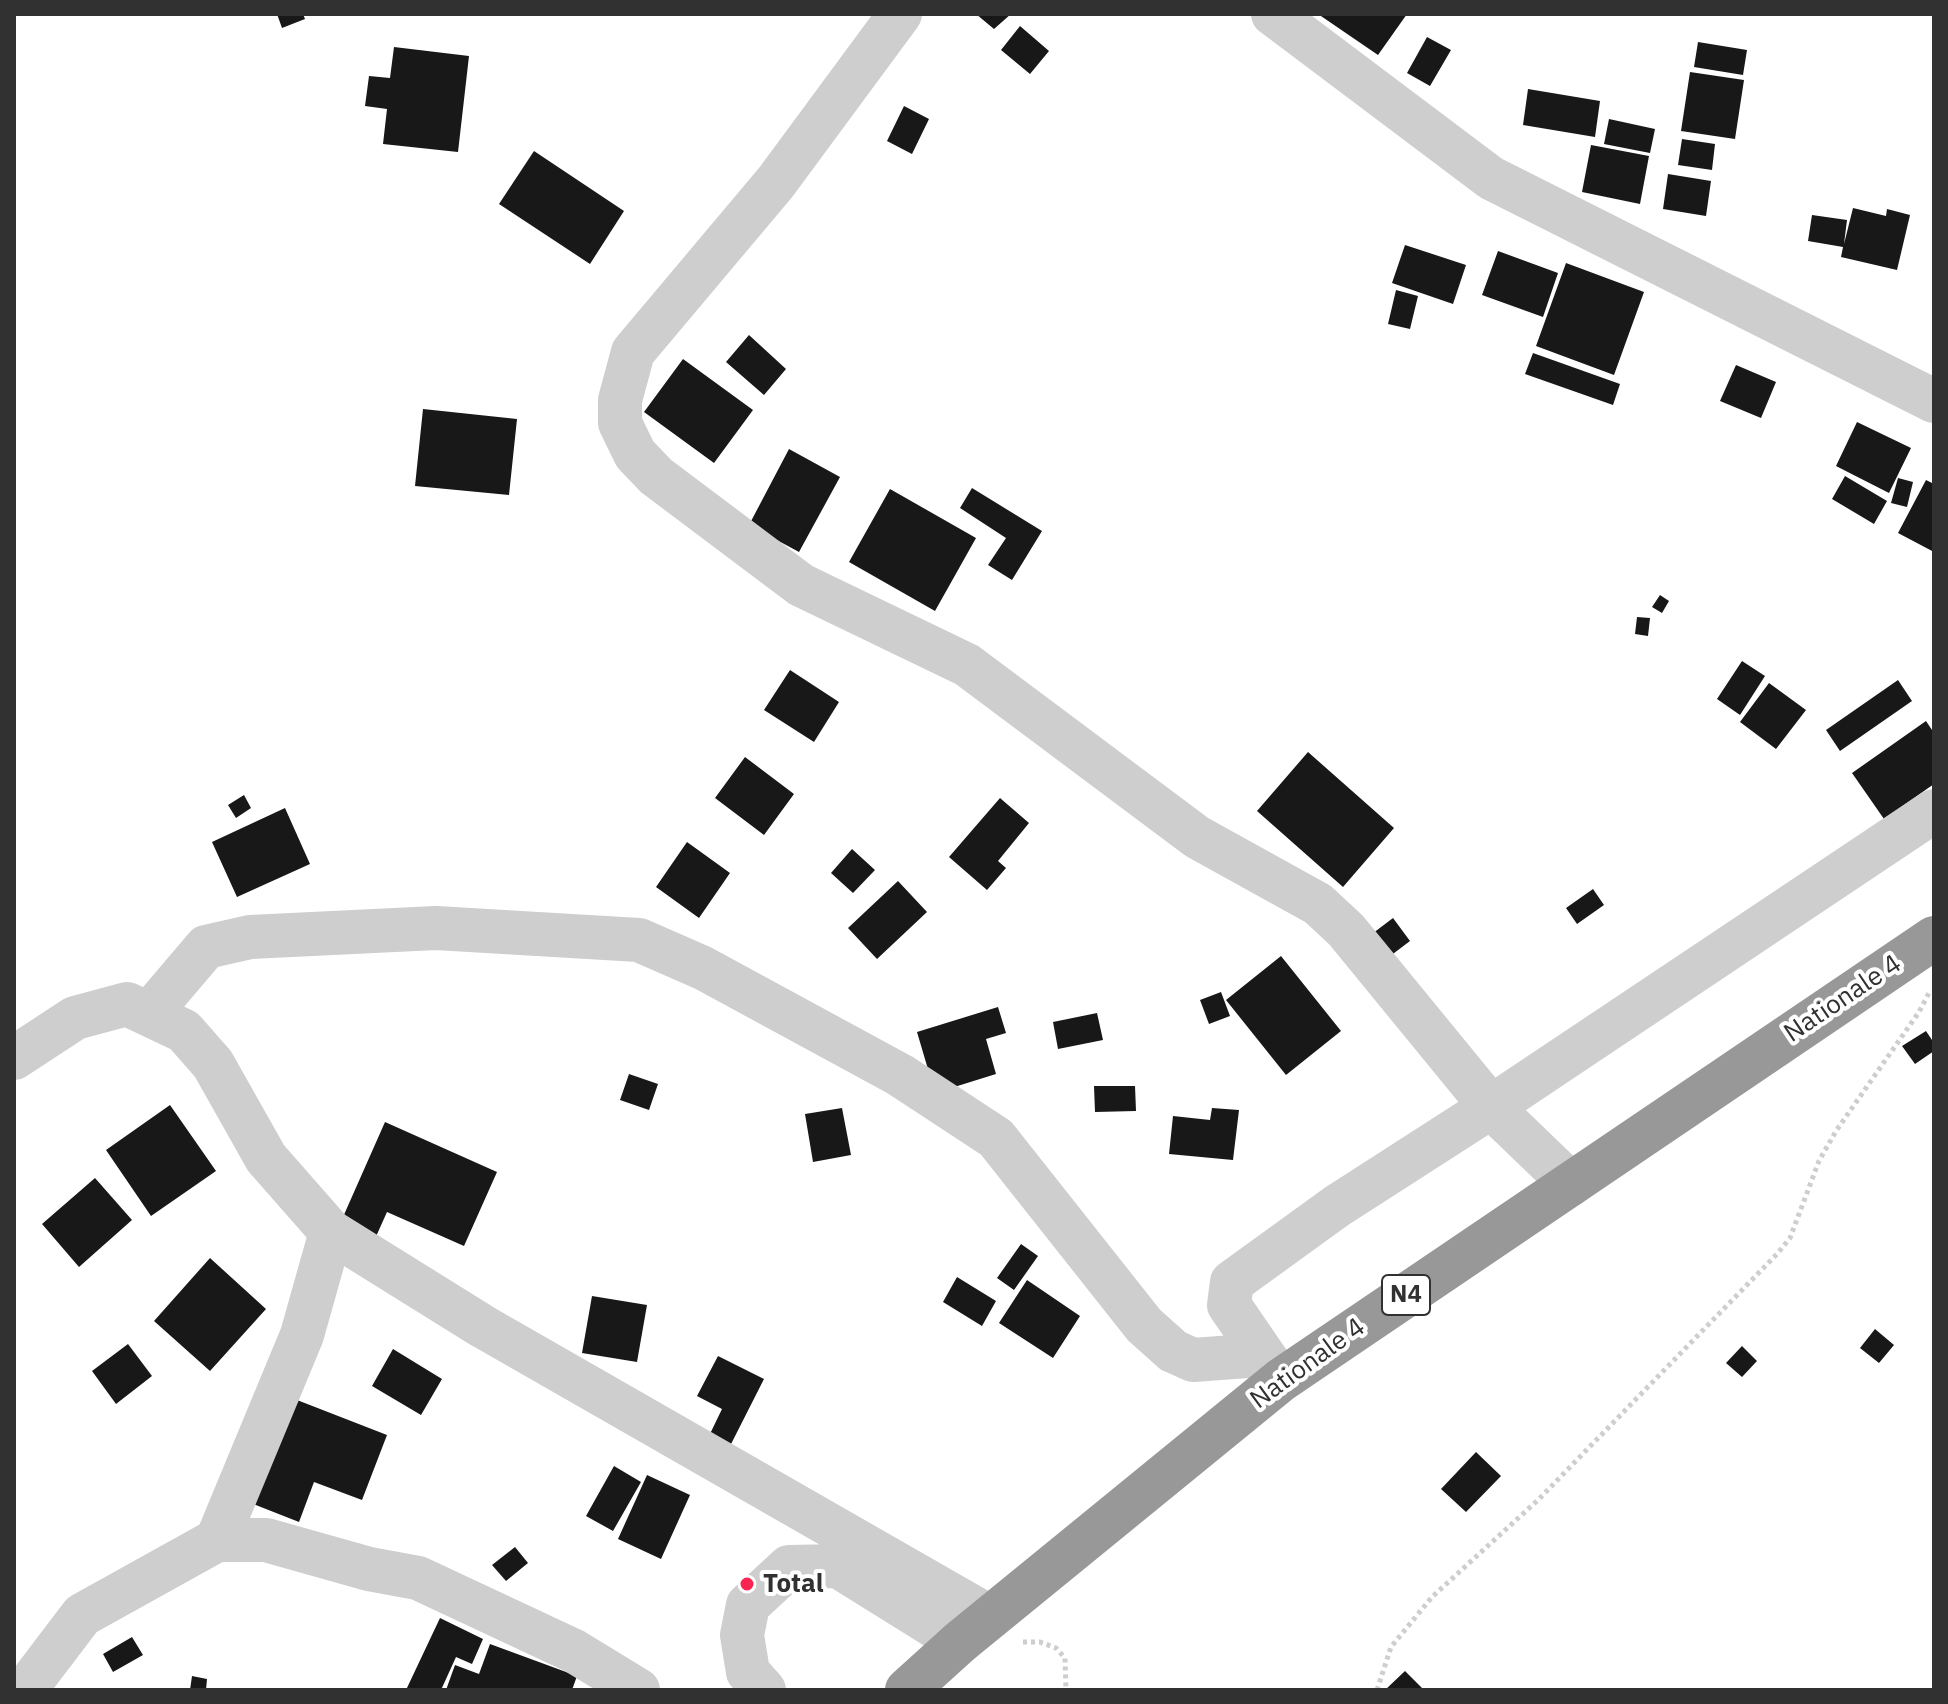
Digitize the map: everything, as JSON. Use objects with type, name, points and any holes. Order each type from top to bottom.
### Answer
[{"type":"highway","name":"Nationale 4","points":[[907,1690],[1271,1367],[1571,1184],[1934,938]]},
{"type":"street","points":[[900,14],[776,182],[633,352],[620,400],[620,423],[635,454],[656,476],[801,585],[967,665],[1197,837],[1318,904],[1346,930],[1491,1107],[1571,1184]]},
{"type":"street","points":[[1273,14],[1491,178],[1934,401]]},
{"type":"street","points":[[1271,1367],[1229,1305],[1232,1282],[1337,1206],[1491,1107],[1934,811]]},
{"type":"street","points":[[149,1014],[206,947],[250,937],[436,928],[639,940],[703,968],[900,1075],[996,1138],[1144,1325],[1173,1351],[1193,1360],[1271,1367]]},
{"type":"street","points":[[14,1058],[75,1018],[127,1004],[184,1031],[213,1064],[266,1158],[331,1232],[974,1631]]},
{"type":"street","points":[[217,1540],[302,1335],[331,1232]]},
{"type":"street","points":[[25,1690],[82,1615],[217,1540],[266,1540],[369,1569],[418,1578],[574,1651],[638,1690]]},
{"type":"street","points":[[764,1690],[748,1672],[742,1635],[748,1605],[789,1567],[838,1566],[974,1631]]},
{"type":"path","points":[[1377,1690],[1391,1647],[1432,1597],[1538,1500],[1790,1238],[1830,1141],[1919,1012],[1934,982]]},
{"type":"path","points":[[974,1631],[1016,1642],[1040,1642],[1056,1648],[1065,1658],[1066,1690]]},
{"type":"building","points":[[277,14],[303,14],[305,19],[282,28]]},
{"type":"building","points":[[976,14],[1011,14],[994,29]]},
{"type":"building","points":[[1318,14],[1407,14],[1378,55]]},
{"type":"building","points":[[1020,26],[1049,51],[1030,74],[1001,50]]},
{"type":"building","points":[[1427,37],[1451,50],[1430,86],[1407,73]]},
{"type":"building","points":[[1698,42],[1747,50],[1743,75],[1694,67]]},
{"type":"building","points":[[394,47],[469,56],[458,152],[383,144],[387,109],[365,106],[369,76],[390,78]]},
{"type":"building","points":[[1690,72],[1744,80],[1735,139],[1681,131]]},
{"type":"building","points":[[1528,89],[1600,101],[1595,137],[1523,125]]},
{"type":"building","points":[[904,106],[929,119],[912,154],[887,141]]},
{"type":"building","points":[[1609,119],[1655,129],[1650,153],[1604,144]]},
{"type":"building","points":[[1682,139],[1715,144],[1712,170],[1678,165]]},
{"type":"building","points":[[1591,145],[1649,156],[1640,204],[1582,192]]},
{"type":"building","points":[[534,151],[624,211],[590,264],[499,204]]},
{"type":"building","points":[[1668,174],[1711,181],[1706,216],[1663,209]]},
{"type":"building","points":[[1853,208],[1886,216],[1887,209],[1910,215],[1897,270],[1841,257],[1843,247],[1808,241],[1812,215],[1847,220],[1844,244]]},
{"type":"building","points":[[1405,245],[1466,265],[1453,304],[1392,283]]},
{"type":"building","points":[[1498,251],[1558,273],[1543,317],[1482,295]]},
{"type":"building","points":[[1566,263],[1644,292],[1614,375],[1536,346]]},
{"type":"building","points":[[1396,290],[1418,296],[1410,329],[1388,324]]},
{"type":"building","points":[[749,335],[786,369],[764,395],[726,362]]},
{"type":"building","points":[[1533,353],[1620,384],[1613,405],[1525,374]]},
{"type":"building","points":[[683,359],[753,410],[714,463],[644,412]]},
{"type":"building","points":[[1736,365],[1776,382],[1761,418],[1720,401]]},
{"type":"building","points":[[423,409],[517,419],[509,495],[415,486]]},
{"type":"building","points":[[1857,422],[1911,448],[1889,493],[1836,466]]},
{"type":"building","points":[[789,449],[840,477],[799,552],[749,525]]},
{"type":"building","points":[[1845,476],[1887,501],[1874,524],[1832,499]]},
{"type":"building","points":[[1898,478],[1913,482],[1907,507],[1891,503]]},
{"type":"building","points":[[1926,480],[1934,484],[1934,552],[1898,533]]},
{"type":"building","points":[[972,488],[1042,531],[1012,580],[988,565],[1006,538],[960,508]]},
{"type":"building","points":[[890,489],[976,538],[935,611],[849,562]]},
{"type":"building","points":[[1660,595],[1669,601],[1662,613],[1652,607]]},
{"type":"building","points":[[1637,617],[1650,618],[1648,636],[1635,634]]},
{"type":"building","points":[[1742,661],[1765,676],[1740,715],[1717,699]]},
{"type":"building","points":[[790,670],[839,702],[814,742],[764,710]]},
{"type":"building","points":[[1898,680],[1912,701],[1840,751],[1826,730]]},
{"type":"building","points":[[1769,683],[1806,710],[1776,749],[1740,722]]},
{"type":"building","points":[[1926,721],[1934,733],[1934,784],[1884,819],[1852,773]]},
{"type":"building","points":[[1308,752],[1394,828],[1343,887],[1257,811]]},
{"type":"building","points":[[745,757],[794,794],[764,835],[715,798]]},
{"type":"building","points":[[244,795],[251,808],[236,818],[228,805]]},
{"type":"building","points":[[1000,798],[1029,823],[998,861],[1006,868],[987,890],[949,857]]},
{"type":"building","points":[[285,808],[310,864],[237,897],[212,842]]},
{"type":"building","points":[[687,842],[730,873],[699,918],[656,887]]},
{"type":"building","points":[[852,849],[875,870],[853,893],[831,873]]},
{"type":"building","points":[[898,881],[927,912],[877,959],[848,928]]},
{"type":"building","points":[[1593,889],[1604,905],[1577,924],[1566,908]]},
{"type":"building","points":[[1393,918],[1410,941],[1377,966],[1360,943]]},
{"type":"building","points":[[1281,956],[1341,1031],[1286,1075],[1226,1000]]},
{"type":"building","points":[[1221,992],[1230,1016],[1209,1024],[1200,1000]]},
{"type":"building","points":[[998,1007],[1006,1033],[986,1039],[996,1074],[935,1093],[917,1032]]},
{"type":"building","points":[[1097,1013],[1103,1040],[1058,1049],[1053,1022]]},
{"type":"building","points":[[1926,1031],[1934,1043],[1934,1051],[1915,1064],[1902,1046]]},
{"type":"building","points":[[629,1074],[658,1084],[649,1110],[620,1100]]},
{"type":"building","points":[[1094,1086],[1135,1086],[1136,1111],[1095,1112]]},
{"type":"building","points":[[170,1105],[216,1171],[151,1216],[106,1150]]},
{"type":"building","points":[[842,1108],[851,1155],[813,1162],[805,1114]]},
{"type":"building","points":[[1212,1108],[1239,1110],[1233,1160],[1169,1154],[1173,1116],[1210,1120]]},
{"type":"building","points":[[385,1122],[497,1172],[464,1246],[387,1212],[374,1241],[339,1226]]},
{"type":"building","points":[[95,1178],[132,1220],[79,1267],[42,1224]]},
{"type":"building","points":[[1021,1244],[1038,1256],[1014,1290],[997,1278]]},
{"type":"building","points":[[210,1258],[266,1309],[210,1371],[154,1321]]},
{"type":"building","points":[[957,1277],[996,1301],[982,1326],[943,1302]]},
{"type":"building","points":[[1027,1280],[1080,1316],[1053,1358],[999,1323]]},
{"type":"building","points":[[592,1296],[647,1305],[637,1362],[582,1353]]},
{"type":"building","points":[[1875,1329],[1894,1345],[1879,1363],[1860,1348]]},
{"type":"building","points":[[128,1344],[152,1376],[116,1404],[92,1371]]},
{"type":"building","points":[[1742,1346],[1757,1361],[1742,1377],[1726,1363]]},
{"type":"building","points":[[393,1349],[442,1379],[421,1415],[372,1386]]},
{"type":"building","points":[[718,1356],[764,1379],[729,1448],[708,1438],[722,1409],[697,1396]]},
{"type":"building","points":[[279,1393],[387,1435],[362,1500],[314,1482],[299,1522],[238,1498]]},
{"type":"building","points":[[1476,1452],[1501,1476],[1466,1512],[1441,1489]]},
{"type":"building","points":[[614,1466],[641,1482],[613,1531],[586,1516]]},
{"type":"building","points":[[647,1475],[690,1495],[661,1559],[618,1539]]},
{"type":"building","points":[[515,1547],[528,1563],[506,1581],[492,1565]]},
{"type":"building","points":[[440,1618],[483,1639],[472,1664],[456,1657],[441,1690],[406,1690]]},
{"type":"building","points":[[132,1637],[143,1655],[113,1672],[103,1654]]},
{"type":"building","points":[[490,1644],[577,1676],[572,1690],[446,1690],[455,1665],[479,1674]]},
{"type":"building","points":[[1405,1671],[1424,1690],[1385,1690]]},
{"type":"building","points":[[192,1676],[207,1679],[206,1690],[190,1690]]},
{"type":"place","name":"Total","points":[[747,1584]]}]
